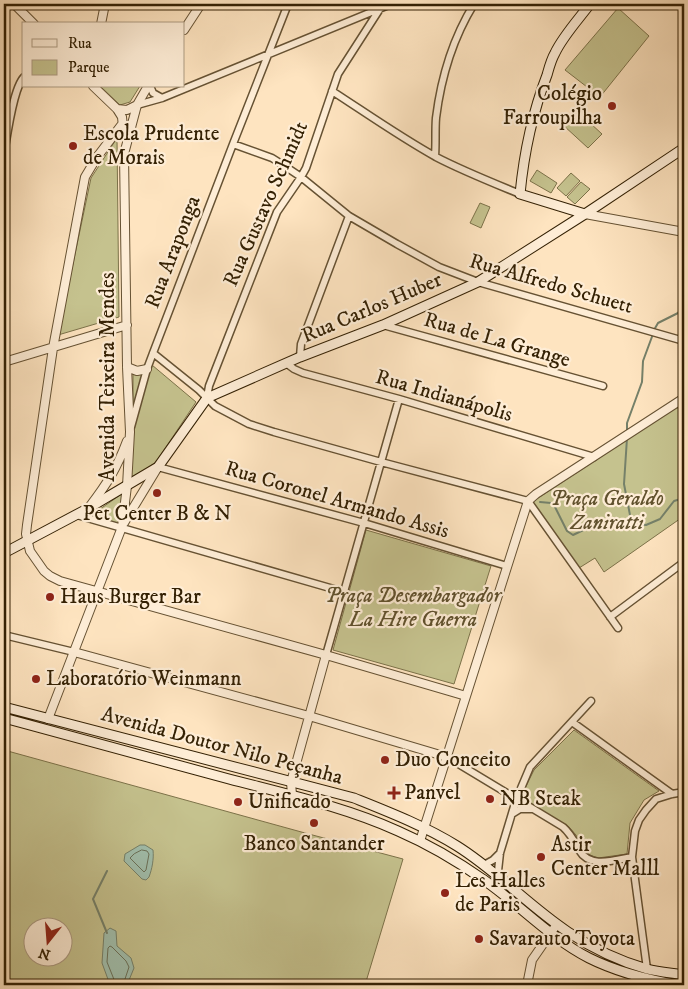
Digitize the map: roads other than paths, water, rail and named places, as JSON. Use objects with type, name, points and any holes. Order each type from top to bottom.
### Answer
[{"type":"main road","points":[[584,214],[520,194],[523,162],[540,92],[555,53],[590,4]]},
{"type":"main road","name":"Rua Carlos Huber","points":[[207,398],[300,357],[383,325],[478,282],[684,148]]},
{"type":"main road","points":[[4,553],[77,515],[158,467],[207,398]]},
{"type":"main road","name":"Avenida Doutor Nilo Peçanha","points":[[4,707],[354,798],[424,828],[457,846],[501,878],[557,924],[594,948],[647,969],[684,975]]},
{"type":"main road","name":"Avenida Doutor Nilo Peçanha","points":[[4,718],[292,795],[358,815],[397,830],[420,841],[484,880],[551,933],[590,958],[640,977],[679,985]]},
{"type":"main road","points":[[30,725],[39,724],[48,719]]},
{"type":"street","points":[[14,4],[32,22]]},
{"type":"street","points":[[101,22],[105,4]]},
{"type":"street","points":[[185,28],[201,4]]},
{"type":"street","name":"Rua Araponga","points":[[87,509],[103,490],[122,454],[147,369],[288,4]]},
{"type":"street","points":[[117,109],[127,110],[162,98],[390,4]]},
{"type":"street","points":[[435,156],[436,118],[448,61],[463,24],[474,4]]},
{"type":"street","points":[[677,4],[684,6]]},
{"type":"street","name":"Rua Gustavo Schmidt","points":[[207,398],[209,386],[277,212],[306,168],[338,74],[382,6]]},
{"type":"street","points":[[4,154],[15,93],[22,79]]},
{"type":"street","points":[[95,88],[117,109],[122,117],[124,154]]},
{"type":"street","name":"Avenida Teixeira Mendes","points":[[48,719],[122,527],[127,486],[130,432],[127,367],[124,154],[137,105],[148,88]]},
{"type":"street","points":[[150,88],[162,98]]},
{"type":"street","points":[[332,91],[435,156],[475,176],[520,194]]},
{"type":"street","points":[[123,124],[127,127],[127,141]]},
{"type":"street","points":[[123,124],[97,157],[85,177],[53,348],[26,525],[27,542],[30,551],[44,570],[50,576],[60,581],[466,696]]},
{"type":"street","name":"Rua Alfredo Schuett","points":[[233,144],[272,158],[301,177],[349,216],[439,267],[478,282],[684,341]]},
{"type":"street","points":[[584,214],[684,232]]},
{"type":"street","points":[[300,357],[301,344],[349,216]]},
{"type":"street","points":[[4,362],[127,325]]},
{"type":"street","name":"Rua de La Grange","points":[[383,325],[603,386]]},
{"type":"street","points":[[153,353],[215,406],[249,424],[381,462],[528,501],[618,628]]},
{"type":"street","name":"Rua Indianápolis","points":[[286,363],[303,373],[399,399],[594,457]]},
{"type":"street","points":[[127,367],[137,370],[147,369]]},
{"type":"street","points":[[420,841],[528,501],[684,398]]},
{"type":"street","points":[[292,795],[291,782],[399,399]]},
{"type":"street","points":[[122,527],[158,467]]},
{"type":"street","name":"Rua Coronel Armando Assis","points":[[158,467],[364,523],[507,566]]},
{"type":"street","points":[[77,515],[344,592]]},
{"type":"street","points":[[610,616],[684,562]]},
{"type":"street","points":[[4,635],[74,652],[309,716],[446,757],[568,831],[582,854],[590,860],[600,862],[632,857]]},
{"type":"street","points":[[501,878],[498,871],[500,853],[516,800],[530,768],[591,701]]},
{"type":"street","points":[[572,722],[672,794]]},
{"type":"street","points":[[647,969],[632,857],[635,831],[639,820],[656,799],[684,792]]},
{"type":"street","points":[[512,814],[531,808]]},
{"type":"street","points":[[484,865],[500,853]]},
{"type":"street","points":[[528,985],[532,960],[557,924]]},
{"type":"water","points":[[140,845],[145,845],[153,850],[152,867],[146,880],[142,879],[124,861],[125,854]]},
{"type":"water","points":[[110,928],[116,931],[117,946],[131,958],[134,968],[127,985],[112,985],[102,963],[104,933]]},
{"type":"waterway","points":[[654,330],[658,323],[678,313],[684,303]]},
{"type":"waterway","points":[[627,433],[627,423],[642,382],[643,361],[653,334]]},
{"type":"waterway","points":[[540,502],[554,505],[567,531],[573,535],[596,524],[611,527],[628,522],[630,515],[624,484],[627,438]]},
{"type":"waterway","points":[[628,522],[646,525],[660,519],[674,501],[684,498]]},
{"type":"waterway","points":[[107,871],[93,899],[107,933]]},
{"type":"place","name":"Colégio Farroupilha","points":[[612,106]]},
{"type":"place","name":"Escola Prudente de Morais","points":[[73,146]]},
{"type":"place","name":"Pet Center B & N","points":[[157,493]]},
{"type":"place","name":"Haus Burger Bar","points":[[50,597]]},
{"type":"place","name":"Laboratório Weinmann","points":[[36,679]]},
{"type":"place","name":"Duo Conceito","points":[[385,760]]},
{"type":"place","name":"Panvel","points":[[394,793]]},
{"type":"place","name":"NB Steak","points":[[490,799]]},
{"type":"place","name":"Unificado","points":[[238,802]]},
{"type":"place","name":"Banco Santander","points":[[314,823]]},
{"type":"place","name":"Astir Center Malll","points":[[541,857]]},
{"type":"place","name":"Les Halles de Paris","points":[[445,893]]},
{"type":"place","name":"Savarauto Toyota","points":[[479,939]]},
{"type":"park label","name":"Praça Geraldo Zaniratti","points":[[607,511]]},
{"type":"park label","name":"Praça Desembargador La Hire Guerra","points":[[413,608]]}]
